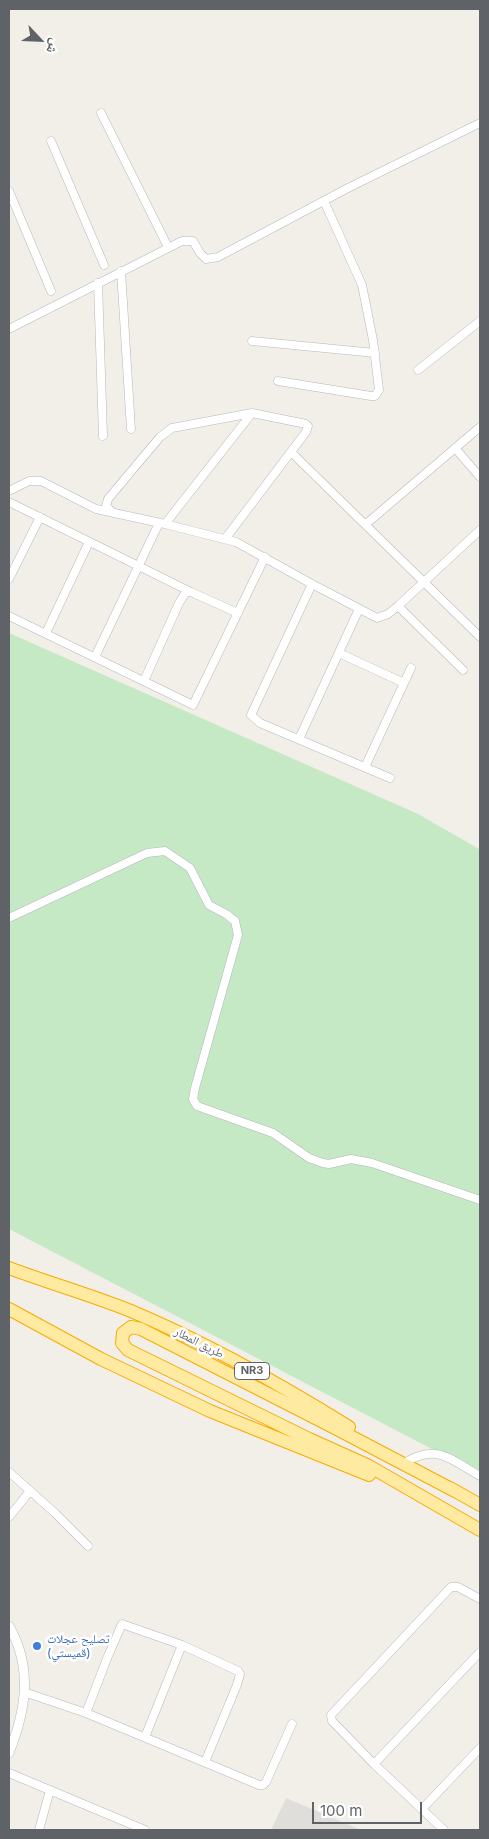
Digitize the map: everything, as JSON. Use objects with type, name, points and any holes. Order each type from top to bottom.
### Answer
[{"type":"highway","name":"طريق المطار","points":[[9,1268],[121,1308],[175,1331],[303,1399],[480,1505]]},
{"type":"highway","points":[[9,1309],[85,1351],[187,1400],[364,1473],[449,1513],[480,1530]]},
{"type":"highway","points":[[455,1491],[141,1329],[131,1327],[123,1333],[122,1343],[128,1350],[309,1439],[369,1466],[480,1530]]},
{"type":"street","points":[[101,113],[168,248]]},
{"type":"street","points":[[9,329],[168,248],[190,240],[202,256],[210,260],[480,123]]},
{"type":"street","points":[[51,141],[104,265]]},
{"type":"street","points":[[9,191],[51,291]]},
{"type":"street","points":[[278,381],[375,396],[379,390],[375,353],[362,285],[324,201]]},
{"type":"street","points":[[121,272],[131,429]]},
{"type":"street","points":[[98,283],[103,436]]},
{"type":"street","points":[[418,370],[480,321]]},
{"type":"street","points":[[252,341],[375,353]]},
{"type":"street","points":[[95,657],[138,566],[162,524],[252,413]]},
{"type":"street","points":[[113,513],[106,506],[108,499],[167,431],[181,426],[252,413],[308,426],[306,432],[225,539]]},
{"type":"street","points":[[366,524],[480,427]]},
{"type":"street","points":[[455,448],[480,476]]},
{"type":"street","points":[[291,452],[479,634]]},
{"type":"street","points":[[9,491],[28,481],[41,481],[86,506],[236,542],[377,618],[388,614],[398,606],[480,530]]},
{"type":"street","points":[[9,502],[191,592],[238,613]]},
{"type":"street","points":[[9,579],[40,517]]},
{"type":"street","points":[[46,633],[89,542]]},
{"type":"street","points":[[9,616],[193,705],[265,557]]},
{"type":"street","points":[[312,584],[251,715],[260,723],[390,778]]},
{"type":"street","points":[[144,681],[184,594],[191,592]]},
{"type":"street","points":[[398,606],[463,670]]},
{"type":"street","points":[[298,739],[359,609]]},
{"type":"street","points":[[339,653],[404,683]]},
{"type":"street","points":[[365,767],[411,668]]},
{"type":"street","points":[[9,918],[147,854],[165,850],[190,868],[209,906],[232,918],[238,928],[238,935],[195,1088],[193,1099],[197,1106],[273,1133],[309,1158],[323,1163],[329,1164],[351,1159],[372,1163],[480,1200]]},
{"type":"street","points":[[408,1461],[419,1455],[435,1453],[480,1476]]},
{"type":"street","points":[[9,1472],[55,1513],[88,1546]]},
{"type":"street","points":[[9,1517],[30,1491]]},
{"type":"street","points":[[444,1830],[374,1764],[332,1721],[331,1713],[451,1587],[458,1587],[480,1600]]},
{"type":"street","points":[[86,1713],[122,1624],[182,1645],[238,1671],[240,1674],[204,1762]]},
{"type":"street","points":[[9,1626],[22,1658],[25,1672],[22,1714],[10,1748]]},
{"type":"street","points":[[145,1737],[182,1645]]},
{"type":"street","points":[[374,1764],[480,1652]]},
{"type":"street","points":[[24,1692],[86,1713],[252,1783],[264,1785],[292,1724]]},
{"type":"street","points":[[422,1809],[480,1748]]},
{"type":"street","points":[[9,1772],[129,1827],[145,1830]]},
{"type":"street","points":[[39,1830],[50,1790]]},
{"type":"shaded area","points":[[286,1798],[361,1830],[271,1830]]},
{"type":"green space","points":[[9,633],[418,814],[480,848],[480,1474],[9,1229]]},
{"type":"place","name":"تصليح عجلات (قميستي)","points":[[37,1646]]}]
